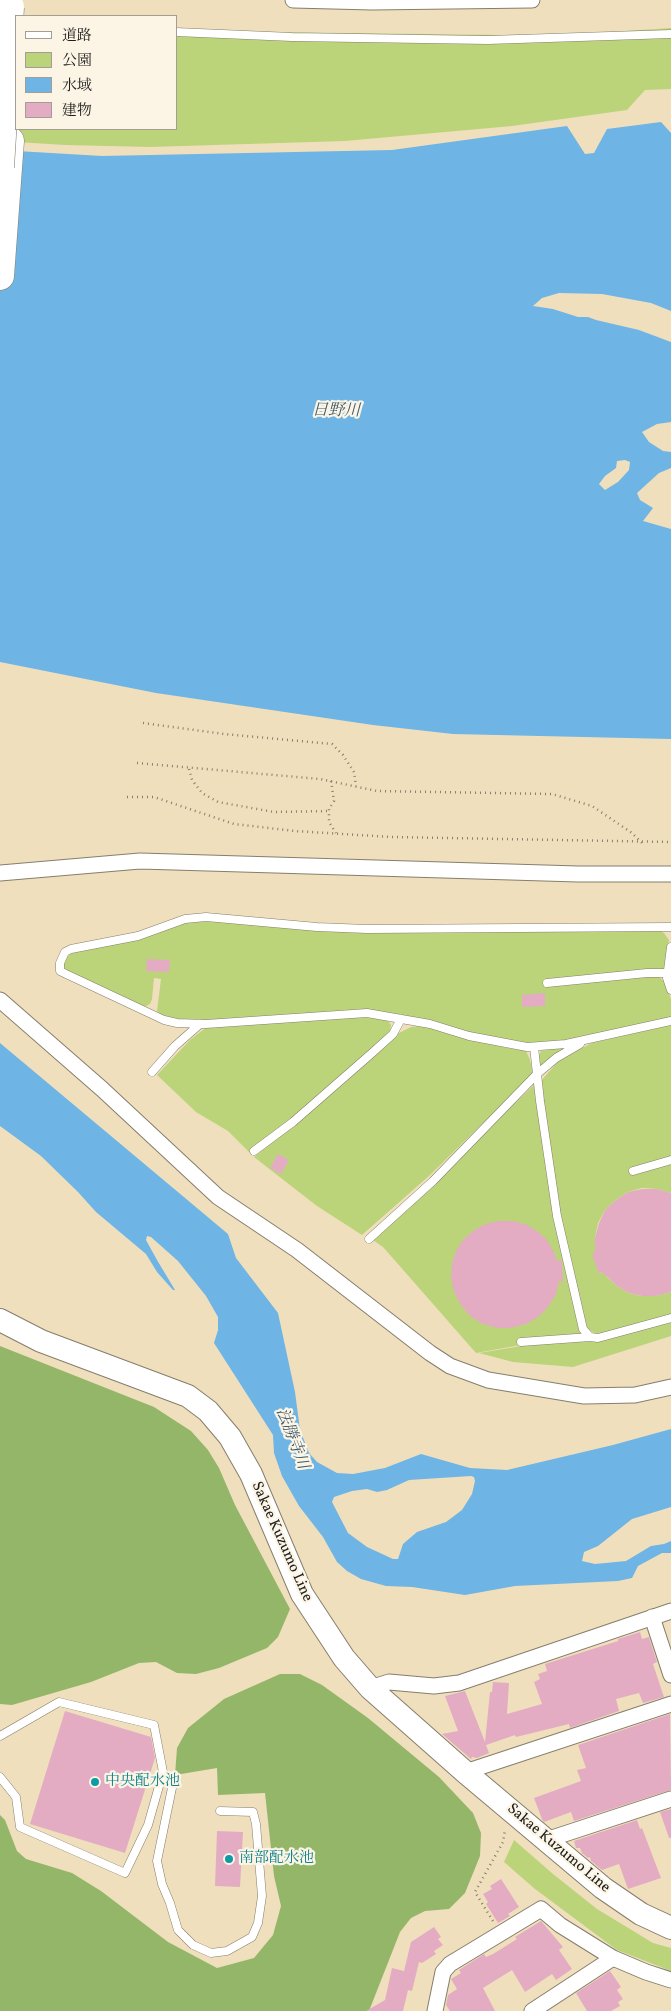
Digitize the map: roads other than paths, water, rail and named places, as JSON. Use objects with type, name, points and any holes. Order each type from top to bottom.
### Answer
[{"type":"highway","points":[[0,167],[13,12]]},
{"type":"highway","points":[[0,276],[15,61]]},
{"type":"main road","name":"Sakae Kuzumo Line","points":[[0,1320],[41,1340],[188,1396],[208,1411],[230,1437],[251,1474],[302,1594],[344,1658],[370,1688],[465,1772],[603,1888],[656,1922],[671,1928]]},
{"type":"street","points":[[293,0],[532,0]]},
{"type":"street","points":[[0,873],[140,861],[578,874],[671,874]]},
{"type":"street","points":[[0,1000],[102,1089],[218,1197],[297,1250],[430,1353],[450,1366],[488,1380],[584,1396],[635,1395],[671,1387]]},
{"type":"street","points":[[370,1688],[389,1682],[434,1686],[459,1683],[671,1611]]},
{"type":"street","points":[[652,1617],[671,1675]]},
{"type":"street","points":[[465,1772],[671,1704]]},
{"type":"street","points":[[546,1840],[671,1799]]},
{"type":"street","points":[[435,2011],[443,1972],[450,1964],[541,1909],[560,1925],[613,1958],[671,1980]]},
{"type":"street","points":[[532,2011],[613,1958]]},
{"type":"lane","points":[[178,32],[292,37],[488,40],[671,34]]},
{"type":"lane","points":[[671,927],[367,929],[317,927],[206,917],[184,919],[138,936],[71,949],[61,957],[60,970],[164,1020],[177,1023],[200,1024],[357,1012],[430,1024],[509,1045],[534,1047],[586,1040],[671,1021]]},
{"type":"lane","points":[[671,947],[668,973],[671,990]]},
{"type":"lane","points":[[547,983],[647,973],[668,973]]},
{"type":"lane","points":[[254,1151],[293,1122],[372,1053],[393,1034],[401,1019]]},
{"type":"lane","points":[[152,1072],[175,1046],[200,1024]]},
{"type":"lane","points":[[369,1239],[433,1181],[537,1074],[556,1058],[586,1040]]},
{"type":"lane","points":[[534,1047],[557,1216],[583,1329],[590,1337]]},
{"type":"lane","points":[[633,1171],[671,1160]]},
{"type":"lane","points":[[521,1342],[598,1338],[671,1318]]},
{"type":"lane","points":[[0,1736],[59,1702],[154,1725],[163,1772],[148,1825],[125,1873],[20,1826],[16,1797],[0,1777]]},
{"type":"lane","points":[[163,1772],[173,1783],[157,1861],[162,1884],[178,1930],[193,1945],[211,1953],[227,1951],[252,1938],[258,1922],[262,1896],[256,1824],[253,1812],[220,1811]]},
{"type":"water","name":"日野川","points":[[661,122],[671,133],[671,311],[651,303],[602,294],[559,293],[542,298],[533,306],[639,330],[671,342],[671,422],[657,424],[642,432],[649,442],[663,451],[671,452],[671,468],[659,473],[637,493],[640,500],[653,508],[643,521],[671,529],[671,739],[453,734],[373,725],[156,693],[0,662],[0,150],[102,156],[392,150],[567,126],[585,154],[594,153],[607,129]],"holes":[[[625,460],[630,462],[629,470],[618,482],[605,490],[599,484],[605,476],[616,468],[617,461]]]},
{"type":"water","name":"法勝寺川","points":[[0,1043],[228,1234],[236,1258],[278,1313],[295,1392],[300,1430],[309,1453],[317,1462],[337,1473],[353,1474],[385,1468],[421,1454],[470,1468],[507,1470],[671,1429],[671,1507],[632,1519],[598,1546],[584,1552],[582,1561],[595,1564],[626,1561],[651,1546],[671,1541],[671,1553],[662,1553],[638,1566],[632,1578],[618,1581],[515,1586],[465,1595],[412,1587],[386,1586],[361,1579],[347,1571],[337,1562],[323,1537],[299,1506],[282,1476],[274,1453],[273,1435],[214,1343],[218,1330],[218,1317],[206,1296],[178,1261],[151,1237],[147,1236],[146,1240],[175,1290],[173,1290],[157,1272],[146,1254],[96,1212],[41,1156],[0,1126]],"holes":[[[474,1477],[472,1494],[462,1510],[446,1522],[417,1532],[403,1544],[398,1559],[393,1559],[367,1547],[348,1533],[332,1502],[334,1497],[352,1491],[367,1489],[377,1492],[387,1490],[409,1480]]]},
{"type":"place","name":"中央配水池","points":[[95,1782]]},
{"type":"place","name":"南部配水池","points":[[229,1859]]}]
